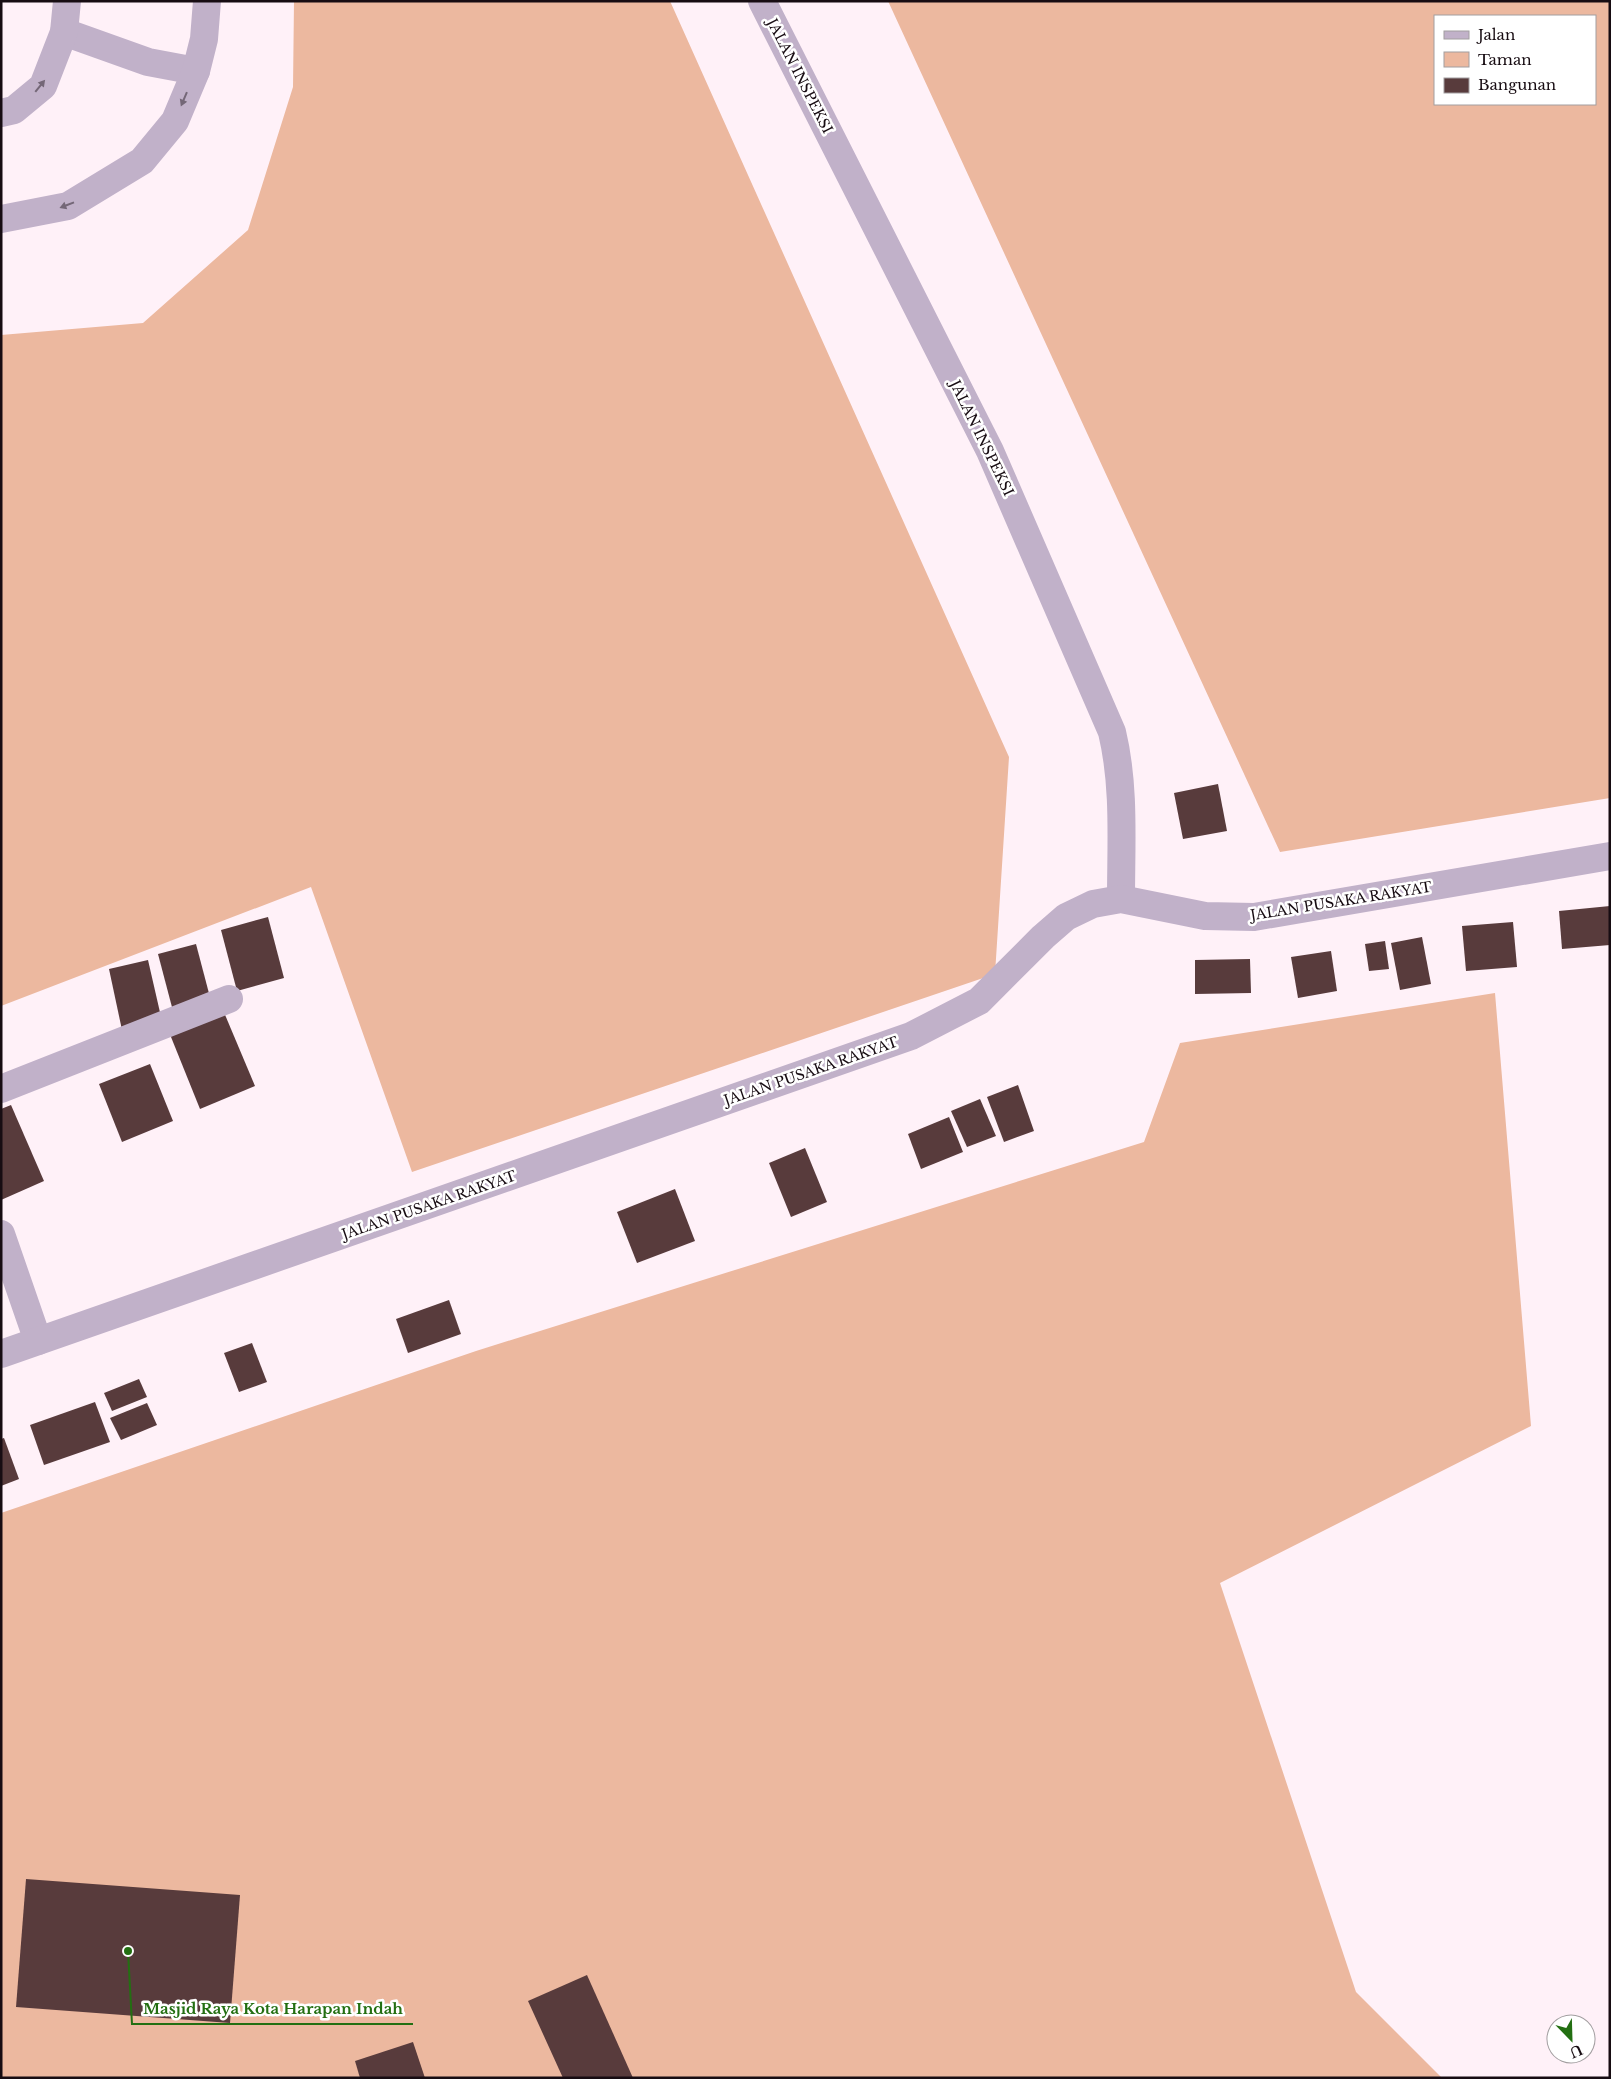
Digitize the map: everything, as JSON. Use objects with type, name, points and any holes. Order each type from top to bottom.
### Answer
[{"type":"street","points":[[1,113],[14,110],[43,86],[64,32],[67,1]]},
{"type":"street","points":[[1,219],[68,206],[142,161],[175,121],[196,71],[204,39],[207,1]]},
{"type":"street","name":"JALAN INSPEKSI","points":[[762,1],[990,451],[1112,732],[1119,759],[1121,899]]},
{"type":"street","points":[[64,32],[148,62],[196,71]]},
{"type":"street","name":"JALAN PUSAKA RAKYAT","points":[[1,1354],[911,1036],[979,1000],[1043,936],[1066,917],[1092,904],[1121,899],[1205,916],[1254,917],[1610,856]]},
{"type":"street","points":[[1,1090],[229,999]]},
{"type":"street","points":[[1,1234],[38,1341]]},
{"type":"green space","points":[[294,1],[670,1],[1009,757],[995,974],[412,1172],[311,887],[1,1006],[1,335],[143,323],[248,230],[293,87]]},
{"type":"green space","points":[[888,1],[1610,1],[1610,798],[1280,852]]},
{"type":"green space","points":[[1495,993],[1531,1426],[1220,1583],[1356,1992],[1442,2078],[1,2078],[1,1513],[476,1351],[1144,1142],[1180,1043]]},
{"type":"building","points":[[1218,784],[1227,831],[1183,839],[1174,793]]},
{"type":"building","points":[[1610,906],[1610,945],[1562,949],[1559,911]]},
{"type":"building","points":[[268,917],[284,978],[237,991],[221,930]]},
{"type":"building","points":[[1513,922],[1517,967],[1466,971],[1462,926]]},
{"type":"building","points":[[1422,937],[1431,984],[1400,990],[1391,943]]},
{"type":"building","points":[[1385,941],[1389,969],[1369,971],[1365,944]]},
{"type":"building","points":[[196,944],[211,1001],[173,1011],[158,954]]},
{"type":"building","points":[[1331,951],[1337,991],[1298,998],[1291,957]]},
{"type":"building","points":[[1250,959],[1251,993],[1195,994],[1195,960]]},
{"type":"building","points":[[148,960],[162,1021],[122,1030],[109,969]]},
{"type":"building","points":[[223,1010],[255,1086],[200,1109],[169,1032]]},
{"type":"building","points":[[150,1064],[173,1121],[122,1142],[99,1084]]},
{"type":"building","points":[[1018,1085],[1034,1131],[1004,1142],[987,1097]]},
{"type":"building","points":[[980,1099],[996,1136],[967,1147],[951,1111]]},
{"type":"building","points":[[11,1105],[44,1181],[1,1200],[1,1109]]},
{"type":"building","points":[[949,1117],[963,1152],[921,1169],[908,1134]]},
{"type":"building","points":[[805,1148],[827,1202],[791,1217],[769,1163]]},
{"type":"building","points":[[675,1189],[695,1241],[637,1263],[617,1212]]},
{"type":"building","points":[[449,1300],[461,1334],[408,1353],[396,1319]]},
{"type":"building","points":[[252,1343],[267,1382],[239,1392],[224,1353]]},
{"type":"building","points":[[139,1379],[147,1397],[112,1411],[104,1393]]},
{"type":"building","points":[[95,1402],[110,1442],[44,1465],[30,1425]]},
{"type":"building","points":[[147,1403],[157,1425],[121,1440],[110,1418]]},
{"type":"building","points":[[4,1438],[19,1479],[1,1486],[1,1439]]},
{"type":"building","points":[[26,1879],[240,1895],[230,2023],[16,2007]]},
{"type":"building","points":[[587,1975],[633,2078],[563,2078],[528,2001]]},
{"type":"building","points":[[413,2042],[425,2078],[360,2078],[355,2061]]},
{"type":"place","name":"Masjid Raya Kota Harapan Indah","points":[[128,1951]]}]
